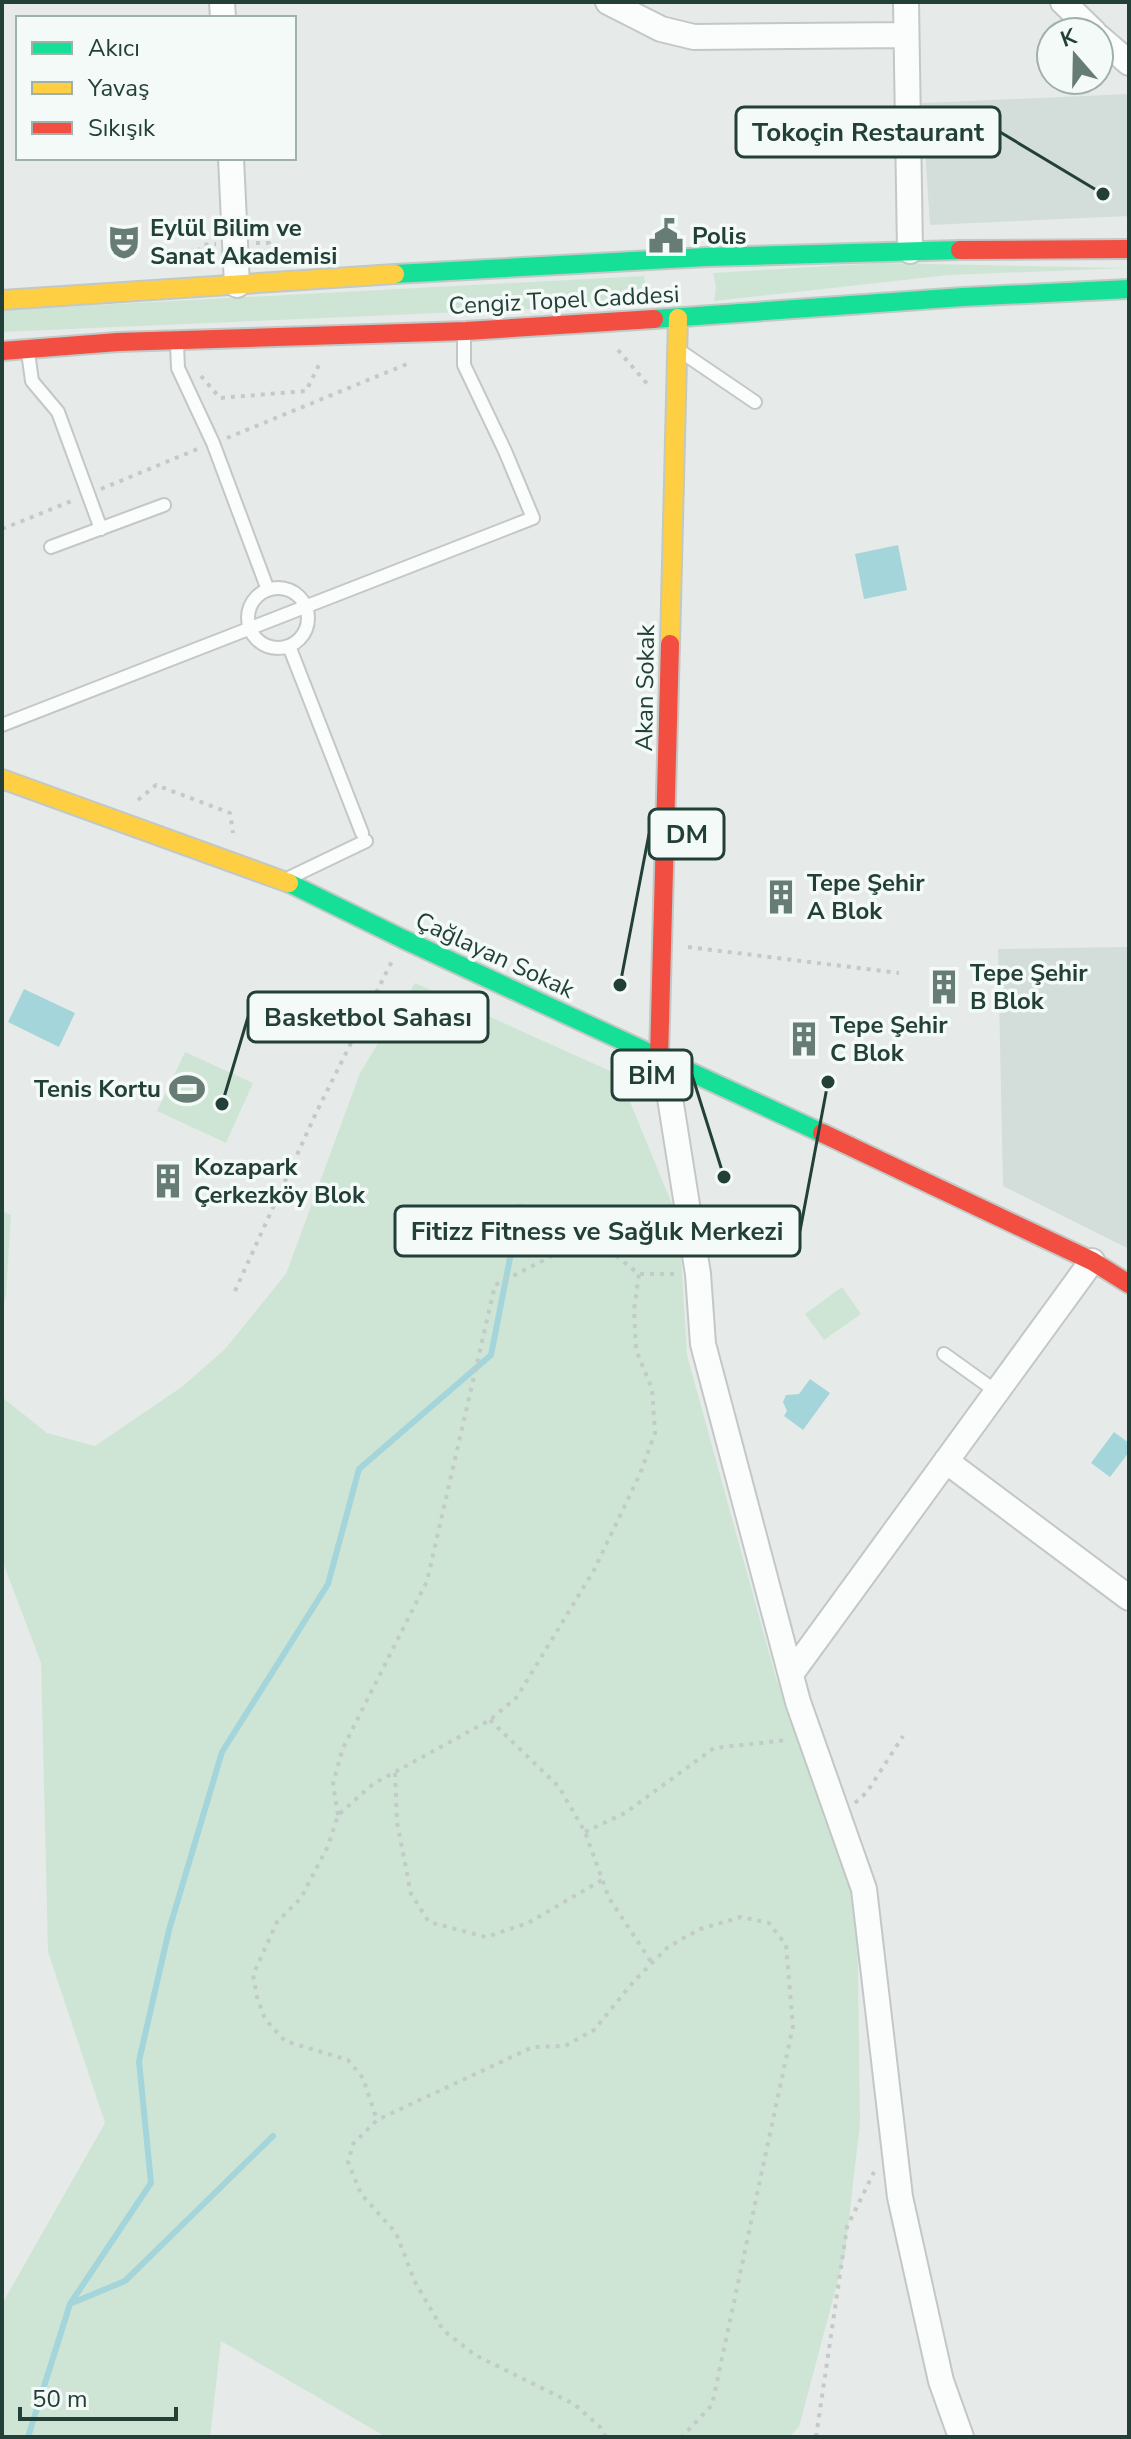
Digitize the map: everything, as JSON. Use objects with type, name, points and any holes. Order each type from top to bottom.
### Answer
[{"type":"main road","points":[[2,300],[237,285],[660,267],[690,258],[1003,248],[1129,249]]},
{"type":"main road","points":[[690,258],[698,278]]},
{"type":"main road","name":"Cengiz Topel Caddesi","points":[[2,351],[177,341],[464,331],[679,312],[1129,289]]},
{"type":"main road","name":"Akan Sokak","points":[[659,1058],[679,312]]},
{"type":"main road","name":"Çağlayan Sokak","points":[[3,782],[284,880],[403,939],[933,1184],[1092,1261],[1129,1284]]},
{"type":"street","points":[[608,2],[661,29],[694,37],[906,35]]},
{"type":"street","points":[[906,2],[910,251]]},
{"type":"street","points":[[1063,2],[1077,16]]},
{"type":"street","points":[[231,160],[237,285]]},
{"type":"street","points":[[659,1058],[670,1098],[698,1274],[703,1344],[791,1674],[864,1889],[900,2197],[941,2381],[961,2437]]},
{"type":"street","points":[[791,1674],[1092,1261]]},
{"type":"street","points":[[946,1461],[1129,1598]]},
{"type":"lane","points":[[2,725],[533,518],[464,365],[464,331]]},
{"type":"lane","points":[[177,341],[178,368],[213,443],[268,590]]},
{"type":"lane","points":[[27,348],[32,381],[58,412],[101,529]]},
{"type":"lane","points":[[678,349],[755,402]]},
{"type":"lane","points":[[51,547],[164,505]]},
{"type":"lane","points":[[268,590],[291,591],[298,595],[306,608],[307,626],[303,635],[289,646],[271,647],[255,637],[251,630],[251,606],[268,590]]},
{"type":"lane","points":[[284,880],[364,837],[289,646]]},
{"type":"lane","points":[[944,1354],[997,1392]]},
{"type":"path","points":[[614,346],[650,387]]},
{"type":"path","points":[[135,802],[156,785],[230,813],[235,844]]},
{"type":"path","points":[[235,1291],[316,1113],[403,939]]},
{"type":"path","points":[[682,947],[899,973]]},
{"type":"path","points":[[377,2120],[363,2078],[348,2060],[285,2041],[265,2019],[253,1975],[277,1922],[301,1898],[328,1846],[338,1815],[333,1783],[343,1748],[427,1581],[495,1285],[556,1254],[609,1250],[639,1274],[698,1274]]},
{"type":"path","points":[[338,1815],[373,1784],[490,1720],[517,1697],[594,1570],[640,1474],[655,1433],[652,1389],[636,1350],[634,1310],[639,1274]]},
{"type":"path","points":[[490,1720],[559,1787],[585,1832],[609,1898],[652,1963]]},
{"type":"path","points":[[839,1818],[867,1792],[903,1736]]},
{"type":"path","points":[[585,1832],[625,1813],[714,1748],[810,1737]]},
{"type":"path","points":[[395,1773],[397,1822],[411,1894],[429,1922],[486,1937],[528,1923],[602,1880]]},
{"type":"path","points":[[606,2437],[600,2427],[574,2404],[475,2355],[443,2330],[415,2282],[396,2233],[361,2194],[348,2162],[353,2144],[377,2120],[533,2047],[565,2046],[594,2030],[634,1981],[668,1947],[700,1929],[741,1917],[769,1923],[786,1945],[793,2026],[712,2405],[682,2437]]},
{"type":"path","points":[[816,2437],[847,2227],[892,2133]]},
{"type":"shaded area","points":[[1129,94],[1129,216],[930,225],[922,103]]},
{"type":"shaded area","points":[[1129,947],[1129,1249],[1003,1186],[998,949]]},
{"type":"green space","points":[[881,263],[1129,268],[949,275],[714,301],[716,287],[713,273]]},
{"type":"green space","points":[[644,276],[648,304],[2,332],[2,310]]},
{"type":"green space","points":[[415,983],[619,1075],[679,1221],[687,1355],[776,1678],[857,1891],[860,2123],[845,2254],[799,2427],[789,2437],[386,2437],[221,2341],[210,2437],[2,2437],[2,2304],[105,2123],[48,1952],[41,1663],[2,1560],[2,1397],[47,1433],[95,1446],[183,1386],[225,1349],[286,1274],[360,1073]]},
{"type":"green space","points":[[185,1052],[253,1083],[226,1143],[157,1111]]},
{"type":"green space","points":[[2,1211],[11,1215],[6,1295],[2,1312]]},
{"type":"green space","points":[[842,1287],[861,1314],[824,1340],[805,1314]]},
{"type":"water","points":[[898,545],[907,590],[864,599],[855,554]]},
{"type":"water","points":[[24,989],[75,1013],[59,1047],[8,1022]]},
{"type":"water","points":[[810,1379],[830,1393],[803,1430],[784,1416],[787,1411],[783,1402],[786,1395],[799,1394]]},
{"type":"water","points":[[1114,1432],[1129,1443],[1129,1452],[1110,1477],[1091,1463]]},
{"type":"waterway","points":[[28,2437],[70,2304],[151,2183],[139,2061],[169,1930],[222,1752],[328,1584],[359,1469],[491,1355],[520,1207]]},
{"type":"waterway","points":[[72,2303],[125,2281],[273,2136]]},
{"type":"traffic: fast","points":[[395,274],[706,257],[960,250]]},
{"type":"traffic: fast","points":[[654,319],[963,297],[1129,289]]},
{"type":"traffic: fast","points":[[289,883],[822,1133]]},
{"type":"traffic: slow","points":[[2,300],[395,274]]},
{"type":"traffic: slow","points":[[670,644],[678,318]]},
{"type":"traffic: slow","points":[[2,779],[289,883]]},
{"type":"traffic: jam","points":[[960,250],[1129,249]]},
{"type":"traffic: jam","points":[[2,351],[118,342],[466,331],[654,319]]},
{"type":"traffic: jam","points":[[659,1058],[670,644]]},
{"type":"traffic: jam","points":[[822,1133],[1092,1261],[1129,1284]]},
{"type":"place","name":"Tokoçin Restaurant","points":[[1103,194]]},
{"type":"place","name":"Polis","points":[[666,236]]},
{"type":"place","name":"Eylül Bilim ve Sanat Akademisi","points":[[124,242]]},
{"type":"place","name":"Tepe Şehir A Blok","points":[[781,897]]},
{"type":"place","name":"DM","points":[[620,985]]},
{"type":"place","name":"Tepe Şehir B Blok","points":[[944,987]]},
{"type":"place","name":"Tepe Şehir C Blok","points":[[804,1039]]},
{"type":"place","name":"Fitizz Fitness ve Sağlık Merkezi","points":[[828,1082]]},
{"type":"place","name":"Tenis Kortu","points":[[187,1089]]},
{"type":"place","name":"Basketbol Sahası","points":[[222,1104]]},
{"type":"place","name":"BİM","points":[[724,1177]]},
{"type":"place","name":"Kozapark Çerkezköy Blok","points":[[168,1181]]}]
